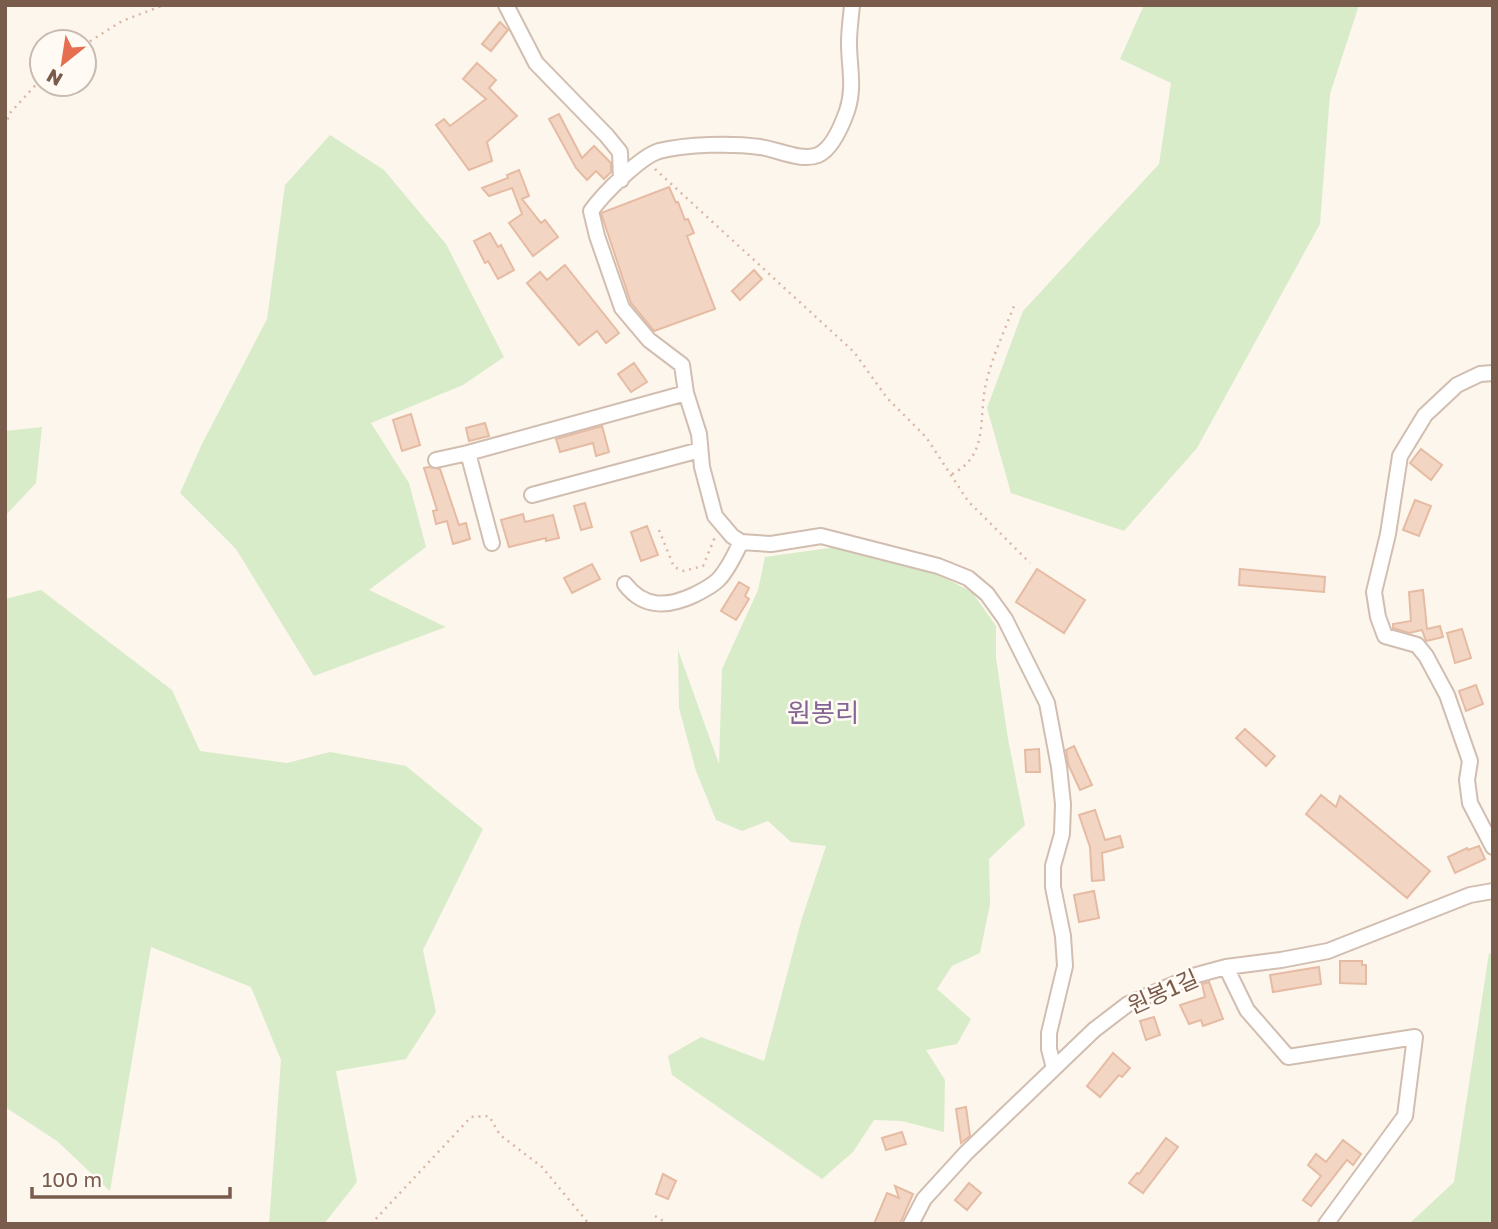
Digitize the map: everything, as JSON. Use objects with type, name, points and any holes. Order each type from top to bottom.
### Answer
[{"type":"street","points":[[506,5],[536,63],[620,152],[621,180]]},
{"type":"street","points":[[852,5],[849,42],[853,89],[846,113],[827,149],[816,157],[761,147],[702,146],[657,152],[627,172],[601,196],[591,211],[622,309],[649,340],[682,365],[715,516],[732,536],[741,542],[771,544],[821,536],[939,566],[968,578],[987,594],[1005,619],[1047,703],[1059,767],[1063,804],[1062,834],[1053,866],[1053,887],[1063,936],[1065,966],[1049,1033],[1049,1049],[1054,1068]]},
{"type":"street","points":[[1493,373],[1479,374],[1457,385],[1425,415],[1408,440],[1400,456],[1388,534],[1374,592],[1378,617],[1385,636],[1417,645],[1447,695],[1469,761],[1469,803],[1493,847]]},
{"type":"street","points":[[436,460],[686,393]]},
{"type":"street","points":[[532,495],[700,450]]},
{"type":"street","points":[[468,453],[492,543]]},
{"type":"street","points":[[625,584],[632,594],[645,602],[662,606],[678,603],[718,580],[741,542]]},
{"type":"street","name":"원봉1길","points":[[911,1224],[924,1199],[937,1185],[1094,1030],[1128,1004],[1193,976],[1226,967],[1328,951],[1470,895],[1493,891]]},
{"type":"street","points":[[1226,967],[1247,1010],[1288,1057],[1415,1037],[1405,1116],[1326,1224]]},
{"type":"path","points":[[98,36],[122,21],[164,5]]},
{"type":"path","points":[[5,126],[10,113],[28,93]]},
{"type":"path","points":[[645,160],[854,352],[887,398],[926,437],[968,501],[1030,563]]},
{"type":"path","points":[[952,474],[965,468],[982,435],[985,388],[1014,306]]},
{"type":"path","points":[[659,530],[674,567],[684,571],[703,565],[709,555],[715,538],[715,516]]},
{"type":"path","points":[[370,1224],[471,1117],[489,1116],[500,1135],[542,1167],[589,1224]]},
{"type":"path","points":[[655,1216],[668,1224]]},
{"type":"green space","points":[[1144,5],[1359,5],[1330,94],[1320,224],[1197,448],[1124,531],[1011,493],[987,408],[1023,311],[1159,164],[1171,83],[1120,59]]},
{"type":"green space","points":[[330,135],[384,170],[446,244],[504,357],[463,385],[371,423],[409,483],[426,547],[369,590],[446,627],[314,676],[236,549],[180,493],[202,444],[267,319],[285,185]]},
{"type":"green space","points":[[42,427],[36,483],[5,516],[5,431]]},
{"type":"green space","points":[[836,547],[939,575],[972,592],[996,626],[996,658],[1025,825],[989,859],[990,904],[980,953],[952,966],[937,989],[971,1019],[957,1044],[926,1050],[945,1080],[944,1132],[902,1121],[874,1120],[853,1152],[822,1179],[672,1075],[668,1056],[701,1037],[764,1061],[802,918],[826,846],[791,842],[768,821],[742,831],[716,820],[696,771],[679,708],[678,650],[719,764],[722,669],[758,590],[765,557]]},
{"type":"green space","points":[[41,590],[172,690],[200,751],[287,763],[330,752],[406,766],[483,829],[423,950],[436,1012],[406,1059],[336,1071],[357,1182],[324,1224],[269,1224],[281,1060],[251,987],[151,947],[110,1191],[57,1141],[5,1107],[5,599]]},
{"type":"green space","points":[[1489,953],[1493,956],[1493,1224],[1409,1224],[1454,1182]]},
{"type":"building","points":[[500,22],[508,30],[491,51],[482,44]]},
{"type":"building","points":[[477,63],[496,80],[489,88],[517,116],[487,142],[492,161],[469,170],[436,125],[444,119],[450,126],[486,99],[463,79]]},
{"type":"building","points":[[559,114],[582,158],[594,146],[611,163],[611,172],[604,179],[596,171],[587,180],[576,168],[549,119]]},
{"type":"building","points":[[519,170],[529,196],[522,199],[541,223],[545,220],[558,237],[533,256],[509,223],[522,214],[512,188],[489,196],[482,188],[508,178],[507,175]]},
{"type":"building","points":[[669,187],[694,233],[687,236],[715,309],[654,331],[631,303],[601,213]]},
{"type":"building","points":[[490,233],[498,247],[501,245],[514,270],[498,279],[488,261],[485,263],[474,241]]},
{"type":"building","points":[[565,265],[619,333],[606,343],[597,331],[579,345],[527,283],[540,272],[547,280]]},
{"type":"building","points":[[754,270],[762,279],[740,300],[732,291]]},
{"type":"building","points":[[634,363],[647,382],[631,392],[618,374]]},
{"type":"building","points":[[411,414],[420,445],[402,451],[393,420]]},
{"type":"building","points":[[485,423],[489,436],[469,441],[466,428]]},
{"type":"building","points":[[602,426],[609,452],[596,456],[593,443],[560,452],[556,439]]},
{"type":"building","points":[[1421,449],[1442,465],[1431,480],[1410,463]]},
{"type":"building","points":[[424,468],[440,469],[459,525],[466,523],[470,539],[453,544],[447,521],[436,524],[433,511],[437,510]]},
{"type":"building","points":[[1415,500],[1431,506],[1419,536],[1403,530]]},
{"type":"building","points":[[585,503],[592,527],[581,530],[574,506]]},
{"type":"building","points":[[523,514],[525,522],[553,515],[559,538],[546,541],[546,538],[509,547],[501,520]]},
{"type":"building","points":[[647,526],[658,555],[641,561],[631,532]]},
{"type":"building","points":[[592,564],[600,579],[572,593],[564,578]]},
{"type":"building","points":[[1037,569],[1085,600],[1064,633],[1016,602]]},
{"type":"building","points":[[1240,569],[1325,577],[1324,592],[1239,585]]},
{"type":"building","points":[[739,582],[749,588],[745,596],[749,599],[736,620],[721,611]]},
{"type":"building","points":[[1423,590],[1427,629],[1440,626],[1443,637],[1426,641],[1422,630],[1409,633],[1393,628],[1393,624],[1411,621],[1409,592]]},
{"type":"building","points":[[1462,629],[1471,658],[1455,663],[1447,633]]},
{"type":"building","points":[[1476,685],[1483,704],[1466,711],[1459,691]]},
{"type":"building","points":[[1245,729],[1275,756],[1266,766],[1236,738]]},
{"type":"building","points":[[1074,746],[1092,785],[1080,790],[1068,764],[1066,750]]},
{"type":"building","points":[[1039,749],[1040,772],[1026,772],[1025,750]]},
{"type":"building","points":[[1321,795],[1336,807],[1340,796],[1430,871],[1407,898],[1306,814]]},
{"type":"building","points":[[1095,810],[1105,840],[1120,836],[1123,847],[1102,853],[1104,880],[1092,881],[1090,847],[1079,815]]},
{"type":"building","points":[[1479,846],[1485,859],[1455,873],[1448,857],[1467,848],[1468,850]]},
{"type":"building","points":[[1094,891],[1099,918],[1079,922],[1074,895]]},
{"type":"building","points":[[1340,961],[1362,961],[1362,965],[1366,965],[1366,984],[1340,983]]},
{"type":"building","points":[[1319,967],[1321,984],[1273,992],[1270,975]]},
{"type":"building","points":[[1209,982],[1223,1019],[1203,1026],[1201,1020],[1189,1024],[1180,1005],[1205,997],[1202,984]]},
{"type":"building","points":[[1154,1017],[1160,1035],[1146,1040],[1140,1021]]},
{"type":"building","points":[[1113,1053],[1130,1068],[1122,1077],[1119,1075],[1100,1097],[1087,1086]]},
{"type":"building","points":[[966,1107],[970,1136],[961,1143],[956,1109]]},
{"type":"building","points":[[902,1132],[906,1144],[886,1150],[882,1138]]},
{"type":"building","points":[[1166,1138],[1178,1147],[1143,1193],[1129,1183]]},
{"type":"building","points":[[1343,1140],[1361,1154],[1353,1165],[1347,1160],[1311,1206],[1303,1200],[1321,1176],[1308,1165],[1316,1154],[1326,1162]]},
{"type":"building","points":[[663,1174],[676,1181],[668,1199],[656,1194]]},
{"type":"building","points":[[969,1183],[981,1193],[967,1210],[955,1200]]},
{"type":"building","points":[[895,1186],[913,1194],[900,1224],[874,1224],[887,1193],[899,1198]]},
{"type":"district","name":"원봉리","points":[[823,713]]}]
